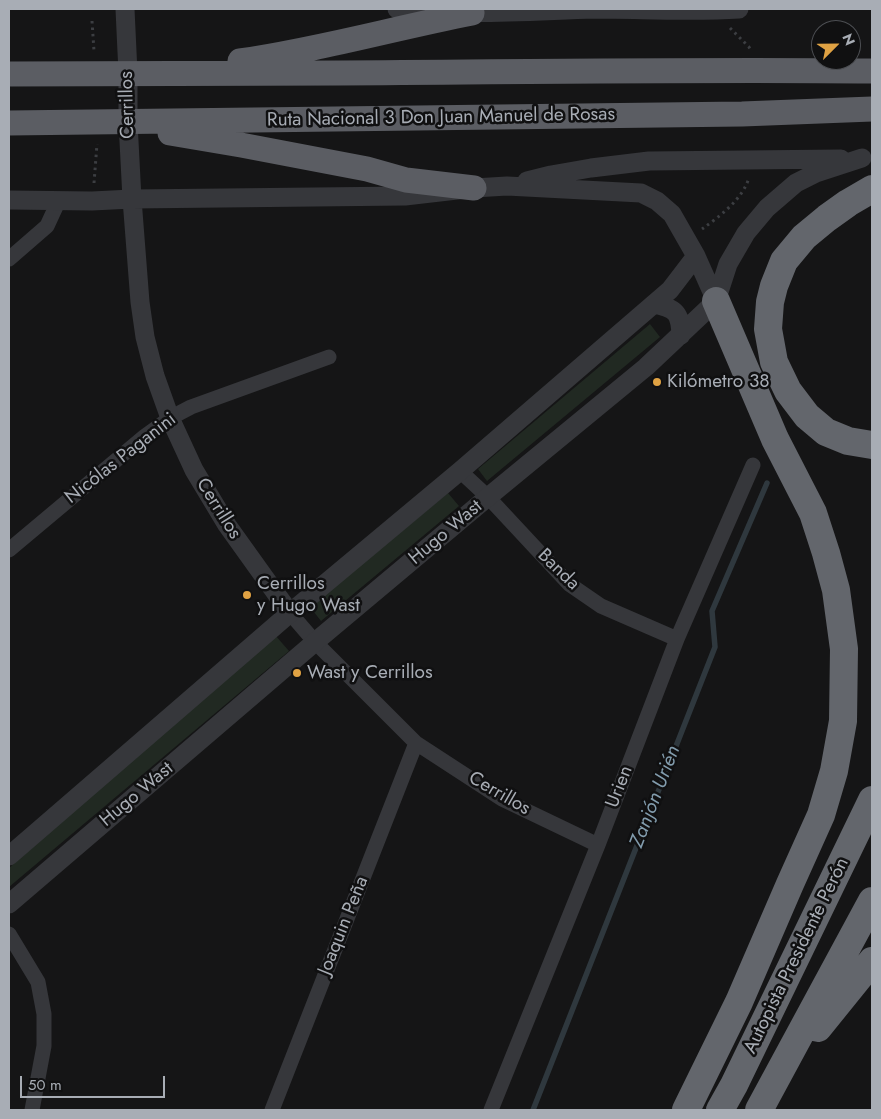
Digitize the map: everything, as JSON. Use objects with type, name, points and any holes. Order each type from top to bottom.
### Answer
[{"type":"highway","points":[[157,73],[272,56],[423,22],[472,13]]},
{"type":"highway","points":[[9,74],[872,70]]},
{"type":"highway","name":"Ruta Nacional 3 Don Juan Manuel de Rosas","points":[[9,123],[742,114],[872,109]]},
{"type":"highway","points":[[132,122],[175,134],[367,169],[406,180],[474,188]]},
{"type":"highway","points":[[872,190],[848,203],[827,218],[804,237],[784,261],[770,302],[768,329],[774,362],[788,391],[807,416],[826,432],[848,441],[872,445]]},
{"type":"highway","points":[[686,1110],[739,1002],[821,815],[834,771],[843,721],[844,649],[836,590],[826,553],[813,513],[775,439],[716,301]]},
{"type":"highway","name":"Autopista Presidente Perón","points":[[720,1110],[734,1085],[872,800]]},
{"type":"highway","name":"Autopista Presidente Perón","points":[[759,1110],[872,901]]},
{"type":"highway","points":[[776,1079],[872,961]]},
{"type":"street","name":"Cerrillos","points":[[125,9],[132,122],[132,199],[140,302],[145,337],[155,376],[170,418],[194,470],[222,517],[290,613],[316,642],[416,742],[502,799],[598,845]]},
{"type":"street","points":[[397,9],[472,13],[526,10],[733,9]]},
{"type":"street","points":[[507,186],[551,175],[649,161],[867,158]]},
{"type":"street","name":"Hugo Wast","points":[[9,904],[316,642],[646,367],[681,335],[716,301],[728,264],[746,233],[767,208],[796,183],[816,173],[867,158]]},
{"type":"street","points":[[9,200],[92,201],[405,196],[507,186],[641,193],[657,201],[672,214],[692,248],[716,301]]},
{"type":"street","points":[[9,259],[47,226],[59,200]]},
{"type":"street","name":"Hugo Wast","points":[[9,856],[290,613],[460,471],[670,290],[692,248]]},
{"type":"street","points":[[654,304],[668,307],[677,313],[681,335]]},
{"type":"street","name":"Nicólas Paganini","points":[[9,550],[145,436],[170,418],[191,407],[330,357]]},
{"type":"street","name":"Urien","points":[[491,1110],[598,845],[677,639],[753,465]]},
{"type":"street","name":"Banda","points":[[460,471],[569,584],[601,606],[677,639]]},
{"type":"street","name":"Joaquin Peña","points":[[272,1110],[416,742]]},
{"type":"street","points":[[9,934],[38,982],[44,1014],[44,1046],[32,1110]]},
{"type":"path","points":[[733,9],[727,25],[749,47],[752,70]]},
{"type":"path","points":[[92,21],[94,51]]},
{"type":"path","points":[[94,184],[97,143]]},
{"type":"path","points":[[692,248],[716,219],[740,195],[748,181],[752,160]]},
{"type":"shaded area","points":[[650,324],[660,337],[487,481],[478,469]]},
{"type":"shaded area","points":[[448,493],[459,506],[321,621],[310,607]]},
{"type":"shaded area","points":[[275,635],[289,651],[9,887],[9,868]]},
{"type":"waterway","name":"Zanjón Urién","points":[[533,1110],[715,647],[712,611],[767,483]]},
{"type":"place","name":"Kilómetro 38","points":[[657,382]]},
{"type":"place","name":"Cerrillos y Hugo Wast","points":[[247,595]]},
{"type":"place","name":"Wast y Cerrillos","points":[[297,673]]}]
